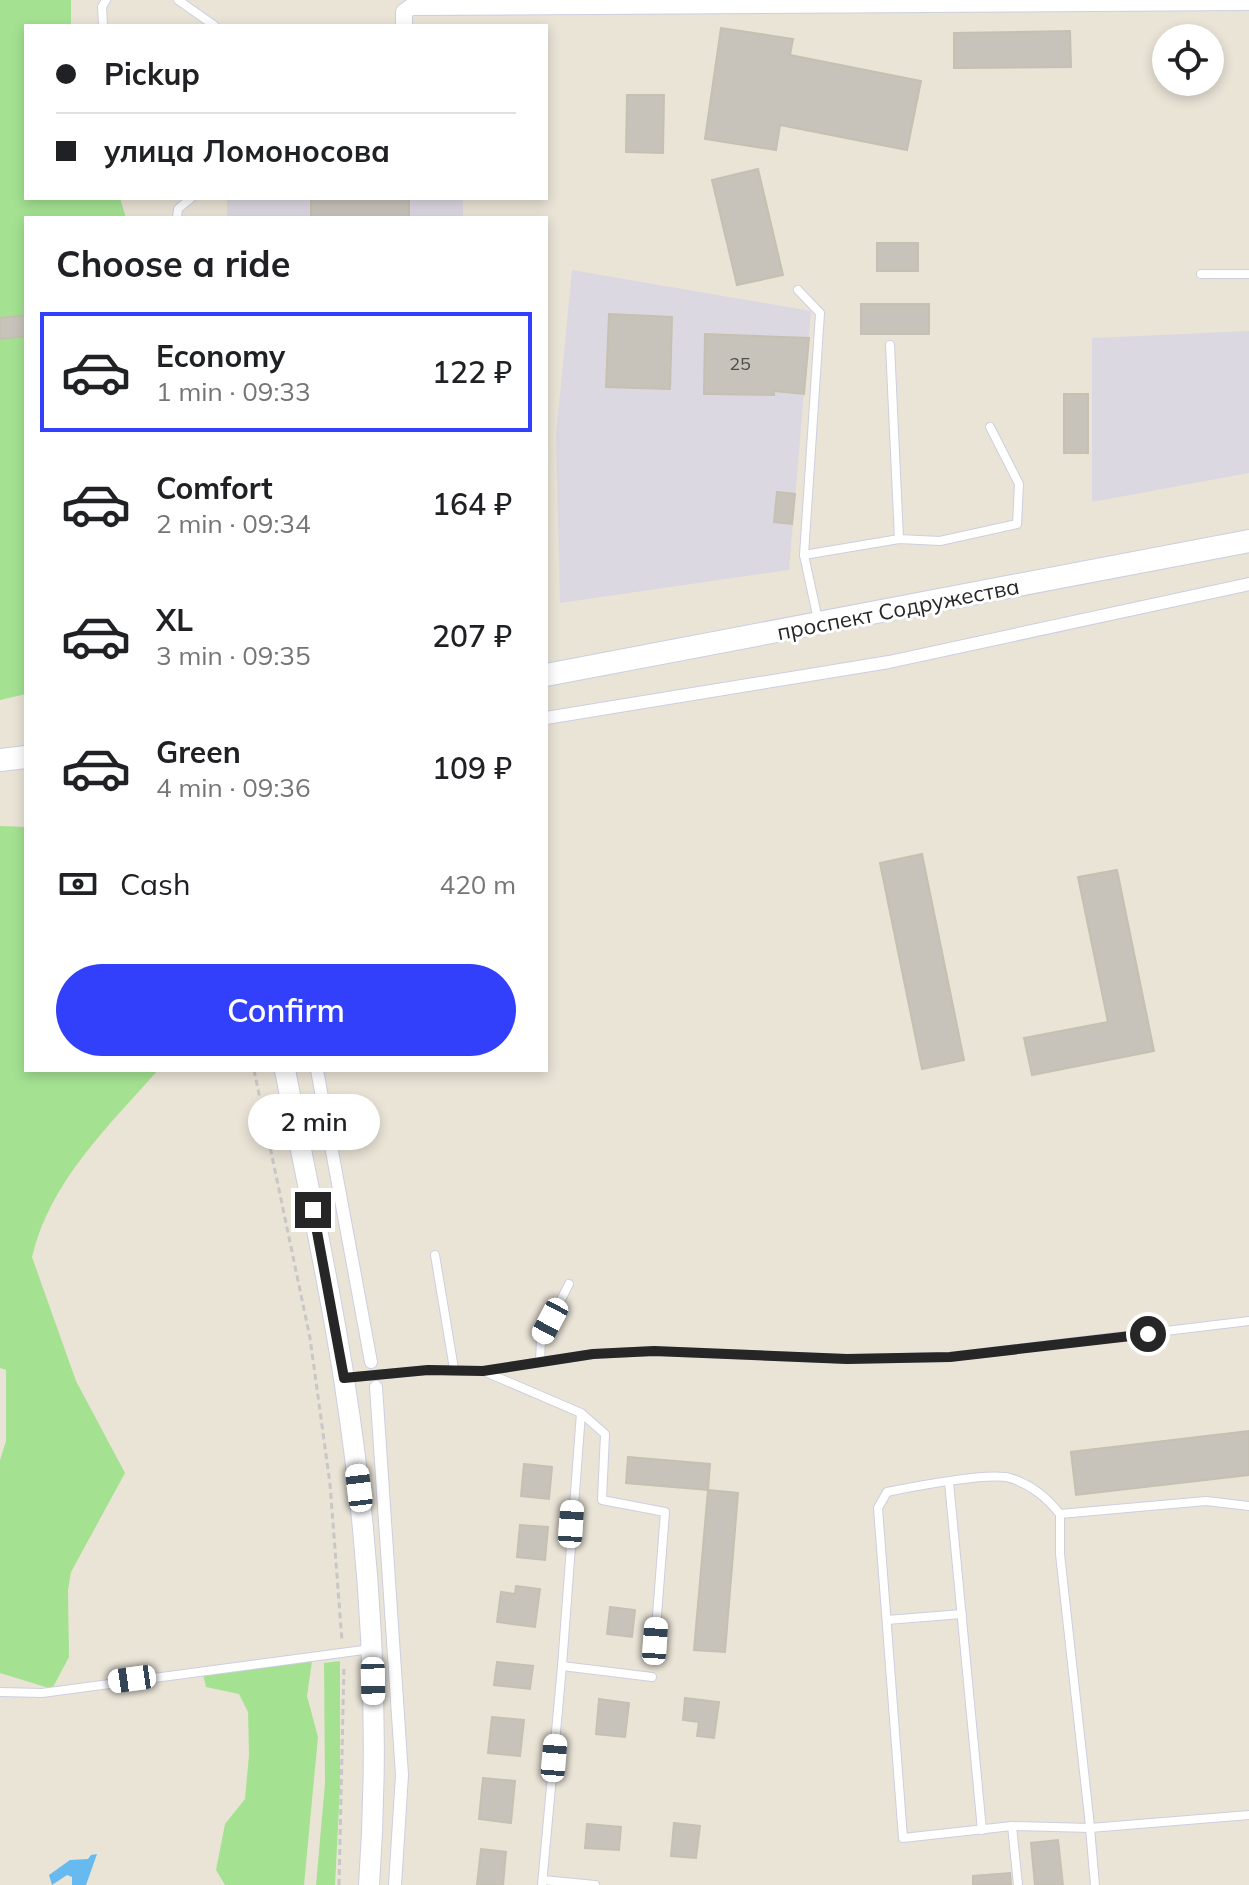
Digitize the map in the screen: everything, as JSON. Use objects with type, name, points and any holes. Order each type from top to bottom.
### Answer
[{"type":"main road","name":"проспект Содружества","points":[[548,675],[1249,541]]},
{"type":"main road","points":[[0,760],[24,757]]},
{"type":"street","points":[[404,24],[404,12],[411,7],[464,3],[1249,2]]},
{"type":"street","points":[[548,718],[889,662],[1249,584]]},
{"type":"street","points":[[285,1072],[344,1378],[360,1500],[372,1649],[374,1804],[369,1885]]},
{"type":"street","points":[[317,1072],[371,1362]]},
{"type":"street","points":[[376,1387],[402,1775],[395,1885]]},
{"type":"lane","points":[[103,24],[102,7],[106,0]]},
{"type":"lane","points":[[178,0],[212,24]]},
{"type":"lane","points":[[177,216],[178,209],[189,200]]},
{"type":"lane","points":[[1201,274],[1249,274]]},
{"type":"lane","points":[[798,290],[820,313],[804,555],[819,625]]},
{"type":"lane","points":[[890,345],[899,539]]},
{"type":"lane","points":[[804,555],[899,539],[940,541],[1017,524],[1019,484],[990,427]]},
{"type":"lane","points":[[435,1255],[454,1369]]},
{"type":"lane","points":[[540,1362],[541,1339],[569,1284]]},
{"type":"lane","points":[[344,1378],[454,1369],[483,1371],[593,1354],[654,1351],[847,1359],[950,1357],[1249,1321]]},
{"type":"lane","points":[[483,1371],[581,1413],[605,1434],[602,1500],[665,1512],[655,1641]]},
{"type":"lane","points":[[581,1413],[542,1883],[595,1885]]},
{"type":"lane","points":[[1095,1885],[1090,1828],[1060,1554],[1060,1514],[1041,1492],[1008,1477],[887,1492],[878,1508],[903,1838],[1012,1826],[1090,1828],[1249,1815]]},
{"type":"lane","points":[[949,1482],[982,1830]]},
{"type":"lane","points":[[1060,1514],[1206,1501],[1249,1506]]},
{"type":"lane","points":[[887,1620],[962,1614]]},
{"type":"lane","points":[[0,1692],[42,1693],[372,1649]]},
{"type":"lane","points":[[562,1666],[652,1677]]},
{"type":"lane","points":[[1012,1826],[1018,1885]]},
{"type":"path","points":[[254,1072],[310,1338],[330,1484],[343,1653],[339,1885]]},
{"type":"shaded area","points":[[227,200],[463,200],[463,216],[227,216]]},
{"type":"shaded area","points":[[572,270],[811,311],[789,570],[560,603],[556,435]]},
{"type":"shaded area","points":[[1249,331],[1249,473],[1092,502],[1092,338]]},
{"type":"green space","points":[[0,0],[71,0],[71,24],[24,24],[24,200],[121,200],[125,216],[24,216],[24,694],[0,700]]},
{"type":"green space","points":[[0,826],[24,827],[24,1072],[156,1072],[101,1134],[67,1179],[52,1204],[32,1257],[76,1381],[125,1473],[71,1572],[68,1590],[69,1657],[52,1689],[0,1673],[0,1460],[6,1441],[6,1370],[0,1368]]},
{"type":"green space","points":[[312,1661],[307,1696],[318,1737],[304,1885],[225,1885],[216,1870],[225,1824],[245,1799],[249,1755],[248,1712],[239,1694],[206,1687],[203,1674]]},
{"type":"green space","points":[[340,1661],[340,1788],[335,1885],[316,1885],[325,1783],[324,1663]]},
{"type":"water","points":[[97,1854],[86,1885],[72,1885],[72,1877],[67,1875],[52,1885],[49,1875],[70,1860],[88,1859]]},
{"type":"building","points":[[721,28],[793,39],[790,55],[921,81],[907,150],[780,125],[776,150],[705,139]]},
{"type":"building","points":[[1070,31],[1071,67],[954,68],[954,33]]},
{"type":"building","points":[[627,95],[664,95],[663,153],[626,152]]},
{"type":"building","points":[[758,169],[783,275],[737,285],[712,180]]},
{"type":"building","points":[[311,200],[409,200],[409,216],[311,216]]},
{"type":"building","points":[[877,243],[918,243],[918,271],[877,271]]},
{"type":"building","points":[[861,304],[929,304],[929,334],[861,334]]},
{"type":"building","points":[[609,314],[672,317],[670,389],[606,387]]},
{"type":"building","points":[[24,315],[24,336],[0,339],[0,318]]},
{"type":"building","points":[[705,334],[809,338],[804,394],[774,391],[774,395],[704,394]]},
{"type":"building","points":[[1064,394],[1088,394],[1088,453],[1064,453]]},
{"type":"building","points":[[777,492],[795,494],[792,524],[774,522]]},
{"type":"building","points":[[922,854],[964,1060],[922,1069],[880,863]]},
{"type":"building","points":[[1117,870],[1154,1051],[1032,1075],[1024,1038],[1108,1022],[1078,877]]},
{"type":"building","points":[[1249,1431],[1249,1475],[1076,1495],[1071,1452]]},
{"type":"building","points":[[628,1457],[710,1464],[708,1490],[626,1483]]},
{"type":"building","points":[[524,1464],[552,1467],[549,1499],[521,1496]]},
{"type":"building","points":[[708,1490],[738,1493],[725,1652],[694,1650]]},
{"type":"building","points":[[520,1525],[548,1527],[545,1560],[517,1557]]},
{"type":"building","points":[[516,1586],[540,1589],[535,1627],[497,1622],[501,1592],[515,1594]]},
{"type":"building","points":[[610,1607],[635,1610],[632,1637],[607,1634]]},
{"type":"building","points":[[497,1662],[533,1666],[530,1689],[494,1685]]},
{"type":"building","points":[[685,1698],[719,1702],[714,1738],[697,1736],[699,1722],[683,1720]]},
{"type":"building","points":[[599,1699],[629,1703],[625,1737],[596,1734]]},
{"type":"building","points":[[492,1717],[524,1720],[520,1756],[488,1753]]},
{"type":"building","points":[[483,1778],[515,1781],[511,1823],[479,1819]]},
{"type":"building","points":[[674,1823],[700,1826],[696,1858],[671,1856]]},
{"type":"building","points":[[587,1824],[621,1827],[619,1850],[585,1848]]},
{"type":"building","points":[[1058,1840],[1063,1885],[1035,1885],[1031,1843]]},
{"type":"building","points":[[481,1849],[506,1852],[503,1885],[477,1885]]},
{"type":"building","points":[[1010,1873],[1011,1885],[973,1885],[973,1876]]},
{"type":"route","points":[[313,1210],[344,1378],[428,1370],[483,1371],[593,1354],[654,1351],[896,1360],[950,1357],[1148,1334]]}]
